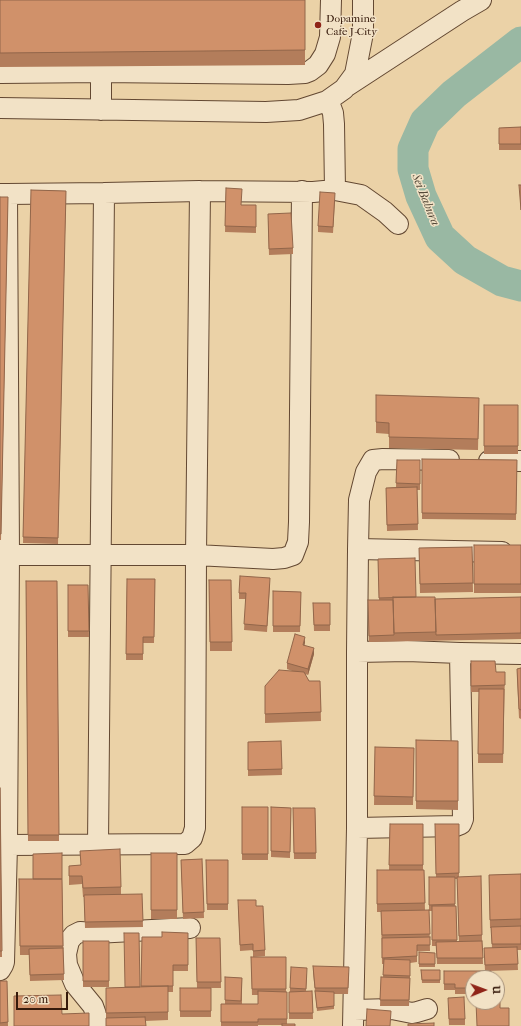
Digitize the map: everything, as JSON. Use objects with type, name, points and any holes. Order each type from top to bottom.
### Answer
[{"type":"street","points":[[0,73],[305,73],[318,65],[325,54],[330,37],[331,0]]},
{"type":"street","points":[[344,89],[355,74],[363,33],[363,0]]},
{"type":"street","points":[[0,108],[266,112],[299,110],[328,101],[462,5],[482,0]]},
{"type":"street","points":[[101,72],[102,110]]},
{"type":"street","points":[[328,101],[333,113],[334,124],[335,190]]},
{"type":"street","points":[[0,970],[4,962],[7,845],[4,555],[4,194],[335,190],[360,195],[385,212],[398,224]]},
{"type":"street","points":[[7,845],[185,844],[192,838],[195,828],[200,191]]},
{"type":"street","points":[[4,555],[196,555],[284,558],[293,555],[298,542],[302,191]]},
{"type":"street","points":[[98,844],[104,193]]},
{"type":"street","points":[[428,1009],[412,1013],[392,1009],[353,1018],[357,828],[356,652],[359,500],[366,472],[373,460],[521,461]]},
{"type":"street","points":[[358,549],[511,553]]},
{"type":"street","points":[[356,652],[407,651],[521,654]]},
{"type":"street","points":[[357,828],[456,826],[461,824],[463,819],[460,653]]},
{"type":"street","points":[[99,1026],[93,1006],[75,984],[67,965],[66,954],[70,941],[74,935],[80,932],[95,933],[190,928]]},
{"type":"building","points":[[0,0],[305,0],[305,50],[0,53]]},
{"type":"building","points":[[521,127],[521,144],[499,144],[499,128]]},
{"type":"building","points":[[519,185],[521,185],[521,210]]},
{"type":"building","points":[[226,188],[242,189],[241,205],[256,205],[256,227],[225,226]]},
{"type":"building","points":[[31,190],[66,191],[58,538],[23,537]]},
{"type":"building","points":[[320,192],[335,193],[333,227],[318,226]]},
{"type":"building","points":[[0,197],[8,197],[1,534],[0,534]]},
{"type":"building","points":[[291,213],[293,248],[269,249],[268,214]]},
{"type":"building","points":[[376,395],[479,398],[478,439],[389,437],[389,423],[376,422]]},
{"type":"building","points":[[484,405],[518,405],[518,446],[484,446]]},
{"type":"building","points":[[422,459],[517,460],[516,514],[422,513]]},
{"type":"building","points":[[397,460],[420,460],[420,484],[396,483]]},
{"type":"building","points":[[417,487],[418,524],[387,525],[386,488]]},
{"type":"building","points":[[474,545],[521,545],[521,584],[474,584]]},
{"type":"building","points":[[472,547],[473,583],[420,584],[419,548]]},
{"type":"building","points":[[415,558],[416,597],[379,598],[378,559]]},
{"type":"building","points":[[240,576],[270,578],[267,626],[244,624],[246,593],[239,593]]},
{"type":"building","points":[[127,579],[155,579],[154,637],[143,637],[143,654],[126,654]]},
{"type":"building","points":[[209,580],[231,580],[232,642],[210,642]]},
{"type":"building","points":[[26,581],[57,581],[59,835],[28,835]]},
{"type":"building","points":[[68,585],[88,585],[89,631],[68,631]]},
{"type":"building","points":[[273,591],[301,592],[300,626],[273,626]]},
{"type":"building","points":[[393,597],[435,597],[436,632],[394,633]]},
{"type":"building","points":[[521,597],[521,633],[436,635],[435,599]]},
{"type":"building","points":[[368,600],[393,600],[394,635],[369,636]]},
{"type":"building","points":[[313,603],[330,603],[330,625],[314,625]]},
{"type":"building","points":[[295,634],[305,637],[303,645],[314,648],[308,669],[287,663]]},
{"type":"building","points":[[471,661],[495,661],[496,672],[505,672],[505,685],[471,686]]},
{"type":"building","points":[[521,668],[521,710],[519,709],[517,669]]},
{"type":"building","points":[[279,670],[304,672],[309,681],[320,681],[321,712],[265,714],[265,686]]},
{"type":"building","points":[[479,689],[504,689],[503,754],[478,754]]},
{"type":"building","points":[[416,740],[458,741],[458,801],[416,801]]},
{"type":"building","points":[[281,741],[282,769],[248,770],[248,742]]},
{"type":"building","points":[[375,747],[414,748],[413,797],[374,796]]},
{"type":"building","points":[[0,788],[2,951],[0,951]]},
{"type":"building","points":[[242,807],[268,807],[268,854],[242,854]]},
{"type":"building","points":[[271,807],[291,808],[290,852],[271,851]]},
{"type":"building","points":[[293,808],[315,808],[316,853],[294,853]]},
{"type":"building","points":[[390,824],[423,824],[423,865],[389,865]]},
{"type":"building","points":[[435,824],[459,824],[459,873],[436,874]]},
{"type":"building","points":[[120,849],[121,887],[83,888],[82,876],[69,876],[69,866],[81,865],[80,851]]},
{"type":"building","points":[[62,853],[62,879],[33,879],[33,854]]},
{"type":"building","points":[[151,853],[177,853],[177,910],[151,910]]},
{"type":"building","points":[[202,859],[204,912],[183,913],[181,860]]},
{"type":"building","points":[[206,860],[228,860],[228,904],[207,904]]},
{"type":"building","points":[[377,870],[424,870],[425,903],[377,904]]},
{"type":"building","points":[[521,874],[521,919],[490,920],[489,875]]},
{"type":"building","points":[[481,876],[482,935],[459,936],[457,877]]},
{"type":"building","points":[[429,877],[455,877],[455,904],[429,905]]},
{"type":"building","points":[[19,879],[62,879],[63,946],[20,946]]},
{"type":"building","points":[[142,894],[143,921],[85,922],[84,895]]},
{"type":"building","points":[[238,900],[256,900],[256,906],[263,906],[265,950],[253,951],[253,944],[240,945]]},
{"type":"building","points":[[432,906],[456,906],[457,940],[432,940]]},
{"type":"building","points":[[429,910],[430,934],[382,935],[381,911]]},
{"type":"building","points":[[521,926],[521,944],[492,944],[491,927]]},
{"type":"building","points":[[162,932],[188,933],[188,965],[173,965],[173,986],[141,986],[142,937],[162,937]]},
{"type":"building","points":[[124,933],[139,933],[140,987],[125,987]]},
{"type":"building","points":[[430,937],[430,945],[417,945],[417,956],[382,958],[382,938]]},
{"type":"building","points":[[196,938],[220,938],[221,982],[197,982]]},
{"type":"building","points":[[83,941],[109,941],[109,981],[83,981]]},
{"type":"building","points":[[482,941],[483,958],[437,958],[436,942]]},
{"type":"building","points":[[517,947],[518,964],[485,965],[484,948]]},
{"type":"building","points":[[63,948],[64,974],[30,975],[29,949]]},
{"type":"building","points":[[419,952],[435,953],[435,964],[419,964]]},
{"type":"building","points":[[251,957],[286,957],[286,989],[252,989]]},
{"type":"building","points":[[384,959],[410,960],[410,976],[383,975]]},
{"type":"building","points":[[313,966],[349,967],[348,988],[315,988]]},
{"type":"building","points":[[291,967],[307,968],[306,989],[290,988]]},
{"type":"building","points":[[421,970],[440,970],[440,980],[422,980]]},
{"type":"building","points":[[444,971],[465,971],[465,988],[455,988],[455,984],[444,984]]},
{"type":"building","points":[[225,977],[242,978],[241,1001],[225,1000]]},
{"type":"building","points":[[381,977],[410,978],[409,1000],[380,1000]]},
{"type":"building","points":[[0,981],[7,981],[8,1022],[0,1023]]},
{"type":"building","points":[[168,986],[168,1012],[106,1013],[106,988]]},
{"type":"building","points":[[180,988],[211,988],[211,1011],[180,1011]]},
{"type":"building","points":[[258,991],[287,992],[287,1019],[258,1019],[258,1022],[221,1022],[221,1004],[258,1004]]},
{"type":"building","points":[[312,991],[313,1013],[289,1013],[289,992]]},
{"type":"building","points":[[315,991],[334,992],[334,1006],[317,1008]]},
{"type":"building","points":[[61,995],[62,1014],[89,1013],[89,1026],[14,1026],[14,996]]},
{"type":"building","points":[[464,997],[465,1019],[449,1019],[448,998]]},
{"type":"building","points":[[505,1008],[509,1008],[509,1026],[477,1026],[476,1010],[505,1010]]},
{"type":"building","points":[[367,1009],[391,1011],[390,1026],[366,1026]]},
{"type":"building","points":[[145,1017],[146,1026],[106,1026],[106,1018]]},
{"type":"building","points":[[434,1023],[434,1026],[408,1026],[408,1024]]},
{"type":"building","points":[[282,1024],[295,1024],[295,1026],[282,1026]]},
{"type":"waterway","name":"Sei Babura","points":[[521,42],[454,94],[425,122],[413,149],[413,169],[421,196],[440,237],[465,260],[502,281],[521,286]]},
{"type":"place","name":"Dopamine Cafe J-City","points":[[318,25]]}]
